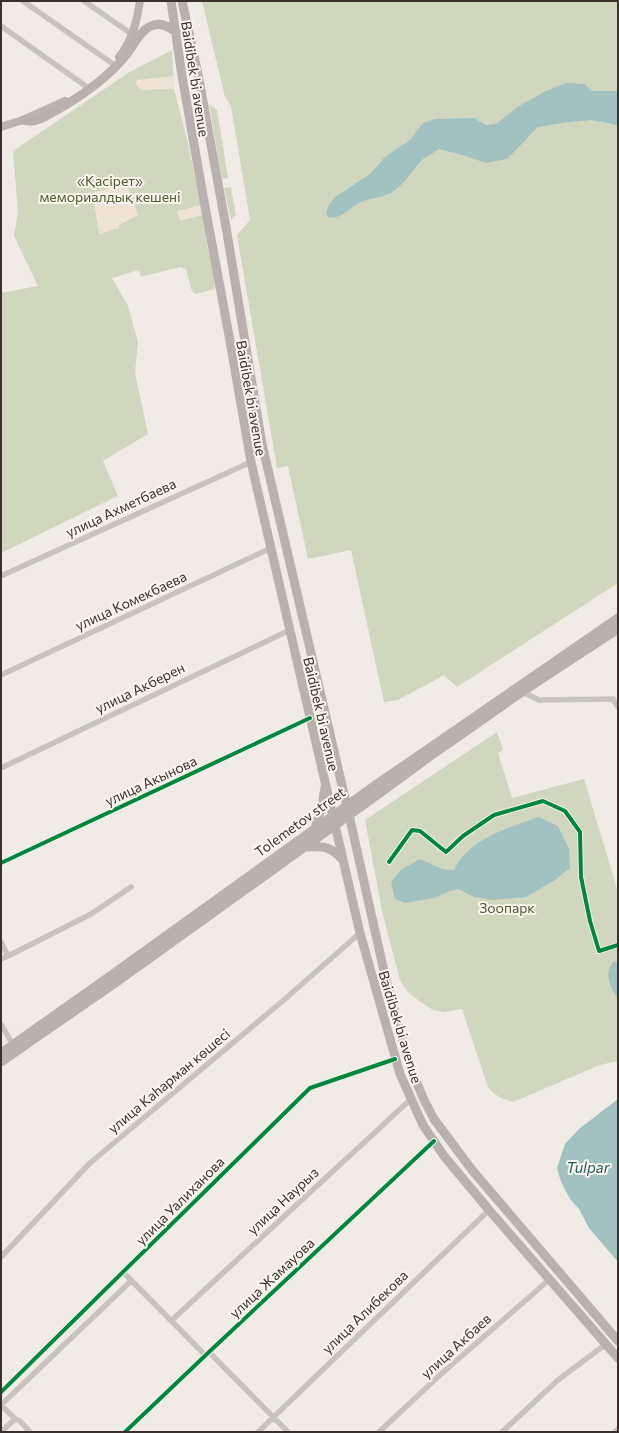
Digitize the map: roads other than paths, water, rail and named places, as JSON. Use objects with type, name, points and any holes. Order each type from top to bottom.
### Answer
[{"type":"main road","points":[[2,126],[23,120],[64,101],[86,87],[113,64],[124,51],[133,35],[138,17],[140,1]]},
{"type":"main road","name":"Baidibek bi avenue","points":[[171,1],[182,76],[251,462],[334,815],[360,933],[376,984],[395,1059],[423,1125],[444,1156],[618,1358]]},
{"type":"main road","name":"Baidibek bi avenue","points":[[182,1],[198,74],[262,444],[347,806],[386,980],[410,1067],[430,1112],[454,1148],[618,1341]]},
{"type":"main road","points":[[23,120],[33,121],[44,117],[89,90],[116,67],[127,54],[137,38],[149,27],[157,24],[166,25],[176,33]]},
{"type":"main road","name":"Tolemetov street","points":[[1,1053],[314,829],[618,618]]},
{"type":"main road","name":"Tolemetov street","points":[[1,1062],[112,985],[429,757],[522,692],[618,629]]},
{"type":"main road","points":[[299,668],[313,664]]},
{"type":"main road","points":[[314,829],[322,806],[326,783]]},
{"type":"main road","points":[[305,847],[327,847],[333,850],[344,862]]},
{"type":"street","points":[[23,1],[113,64]]},
{"type":"street","points":[[84,1],[133,35]]},
{"type":"street","points":[[1,26],[86,87]]},
{"type":"street","name":"улица Ахметбаева","points":[[1,576],[251,462]]},
{"type":"street","name":"улица Комекбаева","points":[[1,675],[271,548]]},
{"type":"street","name":"улица Акберен","points":[[1,768],[290,630]]},
{"type":"street","points":[[522,692],[539,700],[613,699],[618,707]]},
{"type":"street","name":"улица Акынова","points":[[1,863],[310,718]]},
{"type":"street","points":[[389,862],[412,830],[420,831],[446,852],[463,836],[494,815],[543,801],[565,811],[580,832],[581,877],[598,951],[618,946]]},
{"type":"street","points":[[1,959],[91,914],[131,887]]},
{"type":"street","name":"улица Каһарман көшесі","points":[[1,1257],[90,1163],[285,999],[360,933]]},
{"type":"street","points":[[1,942],[8,956]]},
{"type":"street","points":[[1,1024],[13,1045]]},
{"type":"street","name":"улица Уалиханова","points":[[1,1392],[310,1088],[395,1059]]},
{"type":"street","name":"улица Наурыз","points":[[171,1320],[411,1099]]},
{"type":"street","name":"улица Жамауова","points":[[125,1432],[434,1141]]},
{"type":"street","name":"улица Алибекова","points":[[258,1432],[489,1210]]},
{"type":"street","points":[[123,1272],[288,1432]]},
{"type":"street","name":"улица Акбаев","points":[[379,1432],[440,1375],[550,1279]]},
{"type":"street","points":[[30,1432],[20,1421],[15,1419],[1,1405],[131,1281]]},
{"type":"street","points":[[502,1432],[558,1380],[606,1344]]},
{"type":"street","points":[[1,1432],[15,1419]]},
{"type":"street","points":[[615,1432],[618,1429]]},
{"type":"water","points":[[566,83],[585,84],[591,91],[618,91],[618,126],[591,120],[538,127],[507,159],[486,163],[439,149],[421,161],[405,181],[394,191],[386,195],[361,202],[337,217],[328,217],[326,213],[329,205],[335,197],[370,174],[386,156],[410,140],[423,123],[435,119],[474,118],[486,125],[496,124],[519,106],[544,92]]},
{"type":"water","points":[[539,817],[558,826],[569,849],[570,868],[555,880],[526,897],[493,900],[474,897],[458,889],[434,898],[405,903],[395,899],[391,882],[402,869],[420,859],[442,869],[454,870],[469,850],[479,842],[502,830]]},
{"type":"water","points":[[614,961],[618,964],[618,997],[613,992],[608,974]]},
{"type":"water","name":"Tulpar","points":[[618,1099],[618,1262],[589,1228],[579,1209],[570,1199],[561,1182],[557,1168],[565,1144],[579,1129]]},
{"type":"park label","name":"«Қасірет» мемориалдық кешені","points":[[110,190]]},
{"type":"park label","name":"Зоопарк","points":[[507,908]]}]
